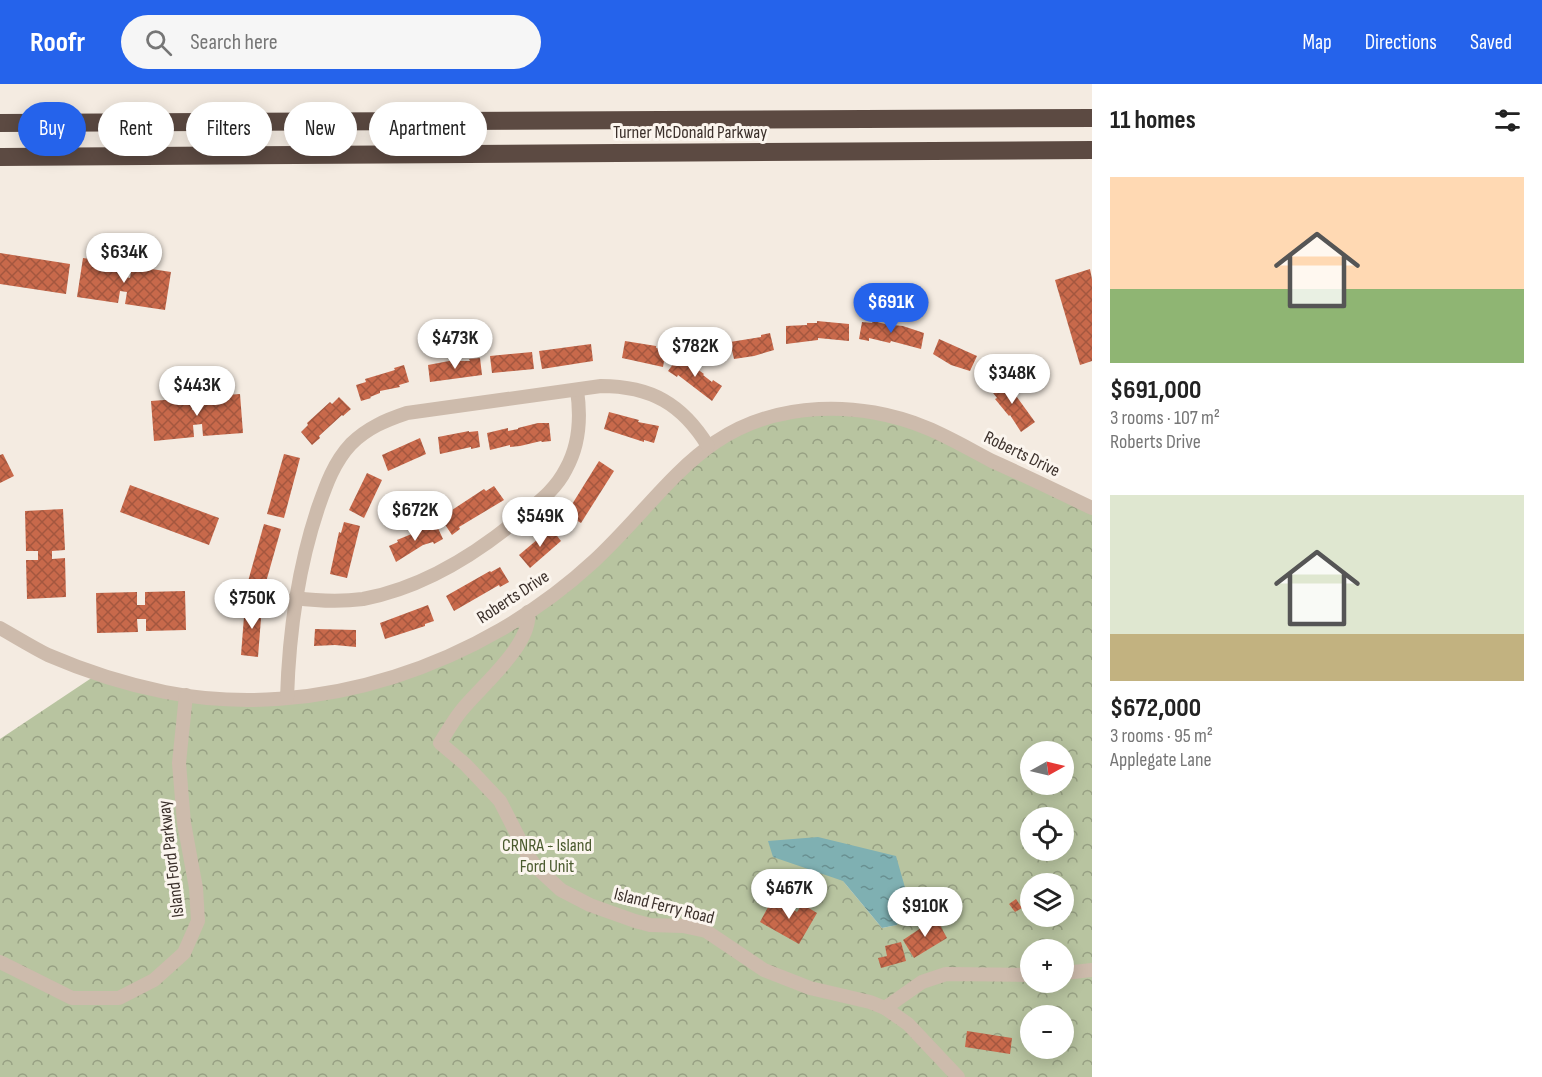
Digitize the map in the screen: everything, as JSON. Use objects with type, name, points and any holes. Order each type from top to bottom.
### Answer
[{"type":"highway","name":"Turner McDonald Parkway","points":[[0,123],[1092,118]]},
{"type":"highway","name":"Turner McDonald Parkway","points":[[0,157],[1092,150]]},
{"type":"street","points":[[287,698],[289,647],[295,598],[308,537],[328,478],[343,453],[364,432],[384,421],[407,413],[618,386],[653,394],[670,404],[698,429],[708,446]]},
{"type":"street","points":[[295,598],[339,601],[384,594],[446,568],[502,533],[548,494],[567,468],[575,450],[579,430],[580,409],[576,390]]},
{"type":"street","name":"Roberts Drive","points":[[0,628],[48,655],[101,675],[162,691],[228,699],[287,698],[348,689],[410,671],[470,646],[528,612],[593,562],[677,472],[708,446],[741,427],[777,414],[820,409],[864,411],[898,418],[927,428],[1092,508]]},
{"type":"street","name":"Island Ferry Road","points":[[528,612],[527,627],[519,644],[461,712],[440,743],[465,764],[500,801],[536,867],[561,890],[590,905],[650,925],[683,926],[706,931],[764,970],[810,988],[870,1002],[885,1008],[908,1024],[958,1077]]},
{"type":"street","name":"Island Ford Parkway","points":[[0,962],[72,998],[118,999],[154,980],[184,953],[198,921],[196,888],[184,823],[179,764],[186,695]]},
{"type":"street","points":[[1074,972],[1092,970]]},
{"type":"street","points":[[885,1008],[922,982],[946,974],[1020,975]]},
{"type":"green space","name":"CRNRA - Island Ford Unit","points":[[873,410],[1092,507],[1092,1077],[0,1077],[0,739],[96,675],[253,701],[349,687],[464,648],[551,596],[718,439],[799,412]],"holes":[[[843,881],[897,925],[882,928]]]},
{"type":"water","points":[[818,837],[896,856],[906,891],[897,925],[882,928],[843,881],[773,857],[768,841]]},
{"type":"building","points":[[0,253],[70,264],[66,294],[0,284]]},
{"type":"building","points":[[83,258],[124,264],[122,276],[130,278],[132,266],[171,272],[165,310],[125,304],[127,292],[120,291],[118,303],[77,297]]},
{"type":"building","points":[[1090,269],[1092,361],[1080,365],[1055,280]]},
{"type":"building","points":[[817,321],[849,324],[849,341],[818,338],[818,340],[786,344],[786,326],[807,325],[807,323],[817,323]]},
{"type":"building","points":[[873,321],[903,326],[924,333],[921,349],[891,341],[890,343],[869,338],[869,341],[859,339],[862,322],[872,323]]},
{"type":"building","points":[[770,333],[774,350],[734,359],[730,342],[761,337],[761,335]]},
{"type":"building","points":[[939,339],[977,356],[970,371],[951,365],[933,354]]},
{"type":"building","points":[[625,341],[666,350],[663,367],[622,358]]},
{"type":"building","points":[[591,344],[593,361],[542,369],[539,351]]},
{"type":"building","points":[[532,352],[534,369],[492,373],[490,356]]},
{"type":"building","points":[[679,356],[712,382],[713,380],[722,386],[712,401],[678,375],[677,377],[668,371]]},
{"type":"building","points":[[480,358],[482,375],[430,382],[428,365]]},
{"type":"building","points":[[404,365],[409,382],[399,385],[400,387],[380,391],[371,398],[361,401],[356,385],[366,382],[365,379]]},
{"type":"building","points":[[1004,379],[1035,422],[1021,432],[990,389]]},
{"type":"building","points":[[240,394],[243,433],[203,436],[202,424],[193,425],[194,437],[154,441],[151,401],[191,398],[192,410],[200,410],[199,397]]},
{"type":"building","points":[[339,397],[351,409],[319,436],[320,438],[312,445],[301,432],[308,425],[307,423]]},
{"type":"building","points":[[609,412],[639,420],[638,422],[659,426],[654,443],[604,429]]},
{"type":"building","points":[[538,423],[549,423],[551,441],[510,447],[510,445],[490,450],[487,433],[508,428],[508,431]]},
{"type":"building","points":[[478,431],[480,447],[440,454],[438,437]]},
{"type":"building","points":[[420,438],[426,454],[388,471],[382,455]]},
{"type":"building","points":[[3,454],[14,476],[0,483],[0,455]]},
{"type":"building","points":[[284,454],[300,458],[284,518],[267,514]]},
{"type":"building","points":[[599,461],[614,471],[581,523],[566,514]]},
{"type":"building","points":[[367,473],[382,480],[364,518],[349,510]]},
{"type":"building","points":[[130,485],[219,518],[209,545],[120,512]]},
{"type":"building","points":[[494,486],[504,500],[459,527],[460,529],[452,535],[442,520],[451,514],[449,512],[484,489],[486,491]]},
{"type":"building","points":[[63,509],[65,550],[52,551],[52,559],[65,558],[66,597],[27,599],[26,560],[38,560],[38,551],[26,551],[25,511]]},
{"type":"building","points":[[344,522],[360,526],[347,578],[330,574],[339,532],[341,533]]},
{"type":"building","points":[[264,524],[281,529],[264,589],[247,585]]},
{"type":"building","points":[[436,524],[443,539],[434,544],[433,542],[423,545],[396,562],[389,546],[398,542],[397,540]]},
{"type":"building","points":[[551,528],[561,541],[530,568],[519,555]]},
{"type":"building","points":[[500,567],[509,582],[500,587],[499,585],[454,611],[446,596]]},
{"type":"building","points":[[185,591],[186,630],[146,631],[146,619],[137,619],[138,632],[97,633],[96,593],[137,592],[137,605],[145,605],[145,592]]},
{"type":"building","points":[[245,604],[262,605],[258,657],[241,655]]},
{"type":"building","points":[[428,605],[434,621],[385,639],[380,623]]},
{"type":"building","points":[[315,629],[356,630],[356,647],[314,646]]},
{"type":"building","points":[[773,898],[797,912],[802,904],[817,913],[799,944],[760,922]]},
{"type":"building","points":[[1016,899],[1020,909],[1015,912],[1009,904]]},
{"type":"building","points":[[936,918],[947,938],[914,958],[903,940]]},
{"type":"building","points":[[901,942],[906,961],[881,968],[878,958],[887,956],[885,946]]},
{"type":"building","points":[[967,1031],[1012,1038],[1010,1054],[965,1047]]}]
